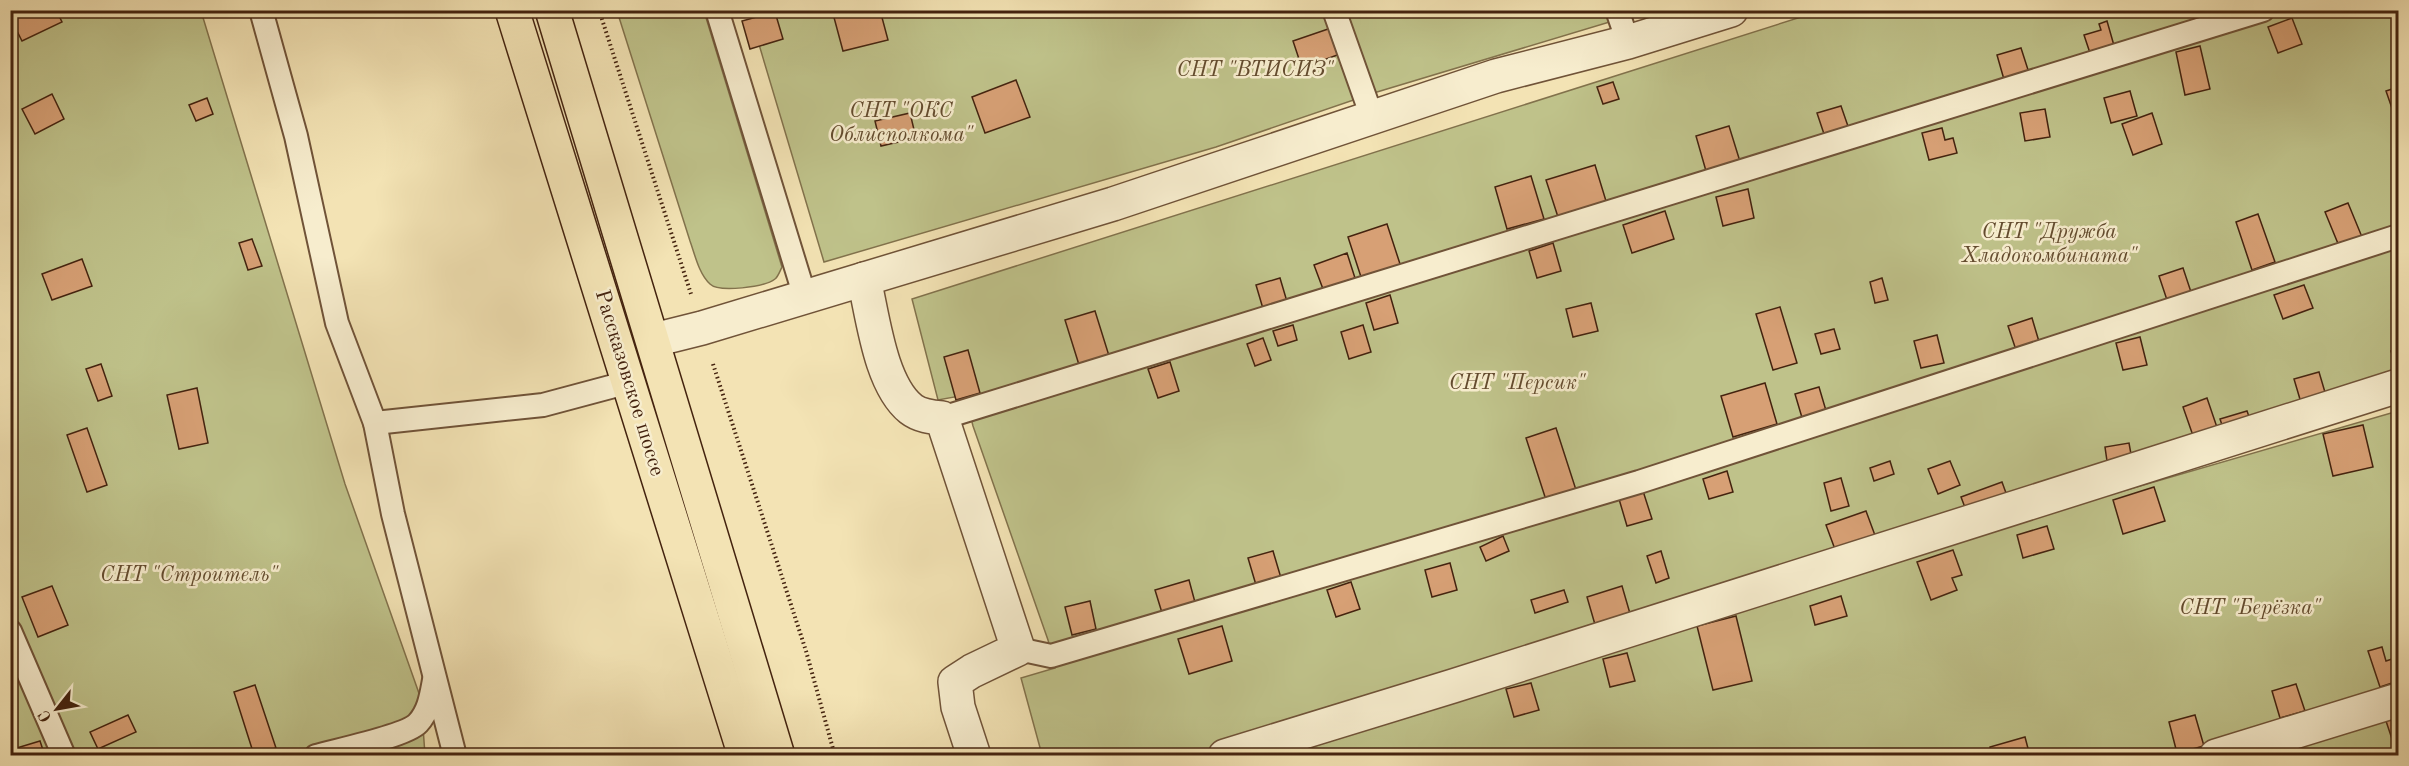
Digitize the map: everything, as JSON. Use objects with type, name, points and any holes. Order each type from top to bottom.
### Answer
[{"type":"main road","name":"Рассказовское шоссе","points":[[512,10],[745,756]]},
{"type":"main road","name":"Рассказовское шоссе","points":[[552,10],[654,340],[778,756]]},
{"type":"street","points":[[654,340],[702,328],[1113,204],[1496,76],[1628,42],[1731,10]]},
{"type":"street","points":[[864,279],[886,375],[899,398],[912,410],[925,416],[942,418],[1018,649],[972,671],[955,682],[958,708],[974,756]]},
{"type":"street","points":[[1225,756],[1453,686],[2398,386]]},
{"type":"street","points":[[2216,756],[2398,700]]},
{"type":"lane","points":[[261,10],[296,136],[337,323],[375,423],[393,514],[455,756]]},
{"type":"lane","points":[[717,10],[805,297]]},
{"type":"lane","points":[[1334,10],[1372,117]]},
{"type":"lane","points":[[1617,10],[1628,42]]},
{"type":"lane","points":[[942,418],[2263,10]]},
{"type":"lane","points":[[1018,649],[1051,656],[1639,482],[2398,236]]},
{"type":"lane","points":[[375,423],[543,405],[629,382]]},
{"type":"lane","points":[[10,631],[64,756]]},
{"type":"lane","points":[[316,756],[403,731],[417,724],[429,706],[434,679]]},
{"type":"path","points":[[599,10],[806,651],[835,756]]},
{"type":"green space","name":"СНТ \"Строитель\"","points":[[10,11],[201,11],[345,484],[421,699],[425,755],[11,755]]},
{"type":"green space","points":[[617,11],[704,11],[782,267],[775,279],[770,282],[723,288],[710,284],[703,275],[690,241]]},
{"type":"green space","name":"СНТ \"ОКС Облисполкома\"","points":[[749,11],[1646,11],[1377,92],[1216,147],[824,262]]},
{"type":"green space","name":"СНТ \"Персик\"","points":[[1820,11],[2398,11],[2398,379],[1204,755],[1042,755],[1021,678],[1055,668],[1048,640],[973,426],[965,395],[938,400],[912,299]]},
{"type":"green space","name":"СНТ \"Берёзка\"","points":[[2398,411],[2398,755],[1284,756],[1896,557]]},
{"type":"building","points":[[10,10],[56,10],[62,22],[22,41],[10,17]]},
{"type":"building","points":[[832,10],[880,10],[888,40],[843,51]]},
{"type":"building","points":[[775,12],[783,39],[750,49],[742,21]]},
{"type":"building","points":[[2292,18],[2302,44],[2278,53],[2268,27]]},
{"type":"building","points":[[2107,21],[2115,49],[2091,56],[2084,35],[2101,30],[2099,24]]},
{"type":"building","points":[[1331,28],[1340,54],[1302,68],[1293,41]]},
{"type":"building","points":[[2200,46],[2210,89],[2185,95],[2176,52]]},
{"type":"building","points":[[2021,48],[2030,76],[2005,83],[1997,55]]},
{"type":"building","points":[[1016,80],[1030,117],[985,133],[972,97]]},
{"type":"building","points":[[1613,82],[1619,99],[1603,104],[1597,87]]},
{"type":"building","points":[[2398,87],[2398,119],[2396,120],[2386,91]]},
{"type":"building","points":[[2130,91],[2137,116],[2111,123],[2104,98]]},
{"type":"building","points":[[52,94],[64,119],[35,134],[22,109]]},
{"type":"building","points":[[207,98],[213,114],[196,121],[189,105]]},
{"type":"building","points":[[1841,106],[1850,132],[1826,140],[1817,113]]},
{"type":"building","points":[[2045,109],[2050,137],[2025,141],[2020,113]]},
{"type":"building","points":[[910,113],[916,138],[881,146],[875,121]]},
{"type":"building","points":[[2152,113],[2162,144],[2133,155],[2122,124]]},
{"type":"building","points":[[1729,126],[1742,168],[1708,178],[1696,136]]},
{"type":"building","points":[[1942,128],[1945,140],[1953,138],[1957,153],[1929,160],[1922,133]]},
{"type":"building","points":[[1595,165],[1606,201],[1558,217],[1546,180]]},
{"type":"building","points":[[1531,176],[1544,219],[1507,229],[1495,187]]},
{"type":"building","points":[[1748,189],[1754,218],[1723,226],[1716,197]]},
{"type":"building","points":[[2348,203],[2362,237],[2339,246],[2325,212]]},
{"type":"building","points":[[1665,211],[1674,239],[1632,253],[1623,225]]},
{"type":"building","points":[[2258,214],[2275,262],[2252,270],[2236,222]]},
{"type":"building","points":[[1387,224],[1401,267],[1362,280],[1348,237]]},
{"type":"building","points":[[252,239],[262,266],[248,270],[239,243]]},
{"type":"building","points":[[1553,243],[1561,271],[1537,278],[1529,251]]},
{"type":"building","points":[[1347,253],[1355,278],[1323,289],[1314,265]]},
{"type":"building","points":[[82,259],[92,286],[52,300],[42,274]]},
{"type":"building","points":[[2183,268],[2192,295],[2168,303],[2159,276]]},
{"type":"building","points":[[1280,278],[1288,305],[1264,312],[1256,285]]},
{"type":"building","points":[[1882,278],[1888,300],[1875,303],[1870,282]]},
{"type":"building","points":[[2304,285],[2313,308],[2283,319],[2274,295]]},
{"type":"building","points":[[1390,295],[1398,323],[1374,330],[1366,303]]},
{"type":"building","points":[[1591,303],[1598,331],[1573,337],[1566,309]]},
{"type":"building","points":[[1780,307],[1797,363],[1773,370],[1756,314]]},
{"type":"building","points":[[1095,311],[1110,359],[1080,368],[1065,320]]},
{"type":"building","points":[[2032,318],[2040,345],[2017,353],[2008,326]]},
{"type":"building","points":[[1293,325],[1297,340],[1278,346],[1273,331]]},
{"type":"building","points":[[1363,325],[1371,352],[1349,359],[1341,332]]},
{"type":"building","points":[[1834,329],[1840,349],[1821,354],[1815,334]]},
{"type":"building","points":[[1937,335],[1944,363],[1921,368],[1914,341]]},
{"type":"building","points":[[2140,337],[2147,365],[2123,370],[2116,343]]},
{"type":"building","points":[[1263,338],[1271,360],[1255,366],[1247,344]]},
{"type":"building","points":[[2398,349],[2398,375],[2391,351]]},
{"type":"building","points":[[968,350],[980,393],[956,400],[944,357]]},
{"type":"building","points":[[1170,362],[1179,391],[1158,398],[1148,369]]},
{"type":"building","points":[[101,364],[112,396],[98,401],[86,369]]},
{"type":"building","points":[[2319,372],[2327,399],[2302,406],[2294,379]]},
{"type":"building","points":[[1765,383],[1777,424],[1733,437],[1721,396]]},
{"type":"building","points":[[1819,387],[1827,414],[1803,421],[1795,394]]},
{"type":"building","points":[[197,388],[208,443],[179,449],[167,395]]},
{"type":"building","points":[[2207,398],[2222,442],[2198,450],[2183,407]]},
{"type":"building","points":[[2247,411],[2251,422],[2224,431],[2220,419]]},
{"type":"building","points":[[2363,425],[2373,467],[2333,476],[2323,434]]},
{"type":"building","points":[[87,428],[107,485],[87,492],[67,435]]},
{"type":"building","points":[[1556,428],[1577,493],[1547,503],[1526,438]]},
{"type":"building","points":[[2129,443],[2134,471],[2109,475],[2105,447]]},
{"type":"building","points":[[1890,461],[1894,474],[1874,481],[1870,468]]},
{"type":"building","points":[[1950,461],[1960,485],[1938,494],[1928,469]]},
{"type":"building","points":[[1727,471],[1733,492],[1709,499],[1703,479]]},
{"type":"building","points":[[1841,478],[1849,506],[1831,511],[1824,483]]},
{"type":"building","points":[[2002,482],[2010,504],[1969,518],[1961,497]]},
{"type":"building","points":[[2154,487],[2165,521],[2123,534],[2113,500]]},
{"type":"building","points":[[1643,491],[1652,519],[1627,526],[1619,499]]},
{"type":"building","points":[[1866,511],[1876,538],[1836,552],[1826,525]]},
{"type":"building","points":[[2047,526],[2054,549],[2023,558],[2017,535]]},
{"type":"building","points":[[1503,536],[1509,551],[1486,561],[1480,547]]},
{"type":"building","points":[[1953,550],[1962,575],[1952,578],[1957,590],[1931,600],[1917,562]]},
{"type":"building","points":[[1273,551],[1281,578],[1256,585],[1248,558]]},
{"type":"building","points":[[1661,551],[1669,578],[1656,583],[1647,556]]},
{"type":"building","points":[[1450,563],[1457,590],[1432,597],[1425,570]]},
{"type":"building","points":[[1189,580],[1196,606],[1163,616],[1155,590]]},
{"type":"building","points":[[1351,582],[1360,609],[1336,617],[1327,590]]},
{"type":"building","points":[[52,586],[68,625],[38,637],[22,597]]},
{"type":"building","points":[[1622,586],[1631,617],[1596,628],[1587,597]]},
{"type":"building","points":[[1564,590],[1568,602],[1535,613],[1531,600]]},
{"type":"building","points":[[1841,596],[1847,616],[1815,625],[1810,606]]},
{"type":"building","points":[[1090,601],[1096,629],[1072,635],[1065,607]]},
{"type":"building","points":[[1736,616],[1752,681],[1713,690],[1697,626]]},
{"type":"building","points":[[1222,626],[1232,661],[1189,674],[1178,639]]},
{"type":"building","points":[[2382,647],[2386,661],[2398,657],[2398,681],[2380,687],[2368,651]]},
{"type":"building","points":[[1627,653],[1635,681],[1610,687],[1603,659]]},
{"type":"building","points":[[1531,683],[1539,710],[1514,717],[1506,689]]},
{"type":"building","points":[[2296,684],[2305,711],[2280,718],[2272,691]]},
{"type":"building","points":[[255,685],[276,748],[254,755],[234,692]]},
{"type":"building","points":[[128,715],[136,732],[98,749],[90,732]]},
{"type":"building","points":[[2195,715],[2204,746],[2177,753],[2169,722]]},
{"type":"building","points":[[2398,717],[2398,747],[2395,748],[2386,721]]},
{"type":"building","points":[[2025,737],[2030,756],[1992,756],[1990,747]]},
{"type":"building","points":[[40,741],[45,756],[10,756],[10,750]]},
{"type":"park label","name":"СНТ \"ВТИСИЗ\"","points":[[1255,70]]},
{"type":"park label","name":"СНТ \"Дружба Хладокомбината\"","points":[[2049,244]]}]
